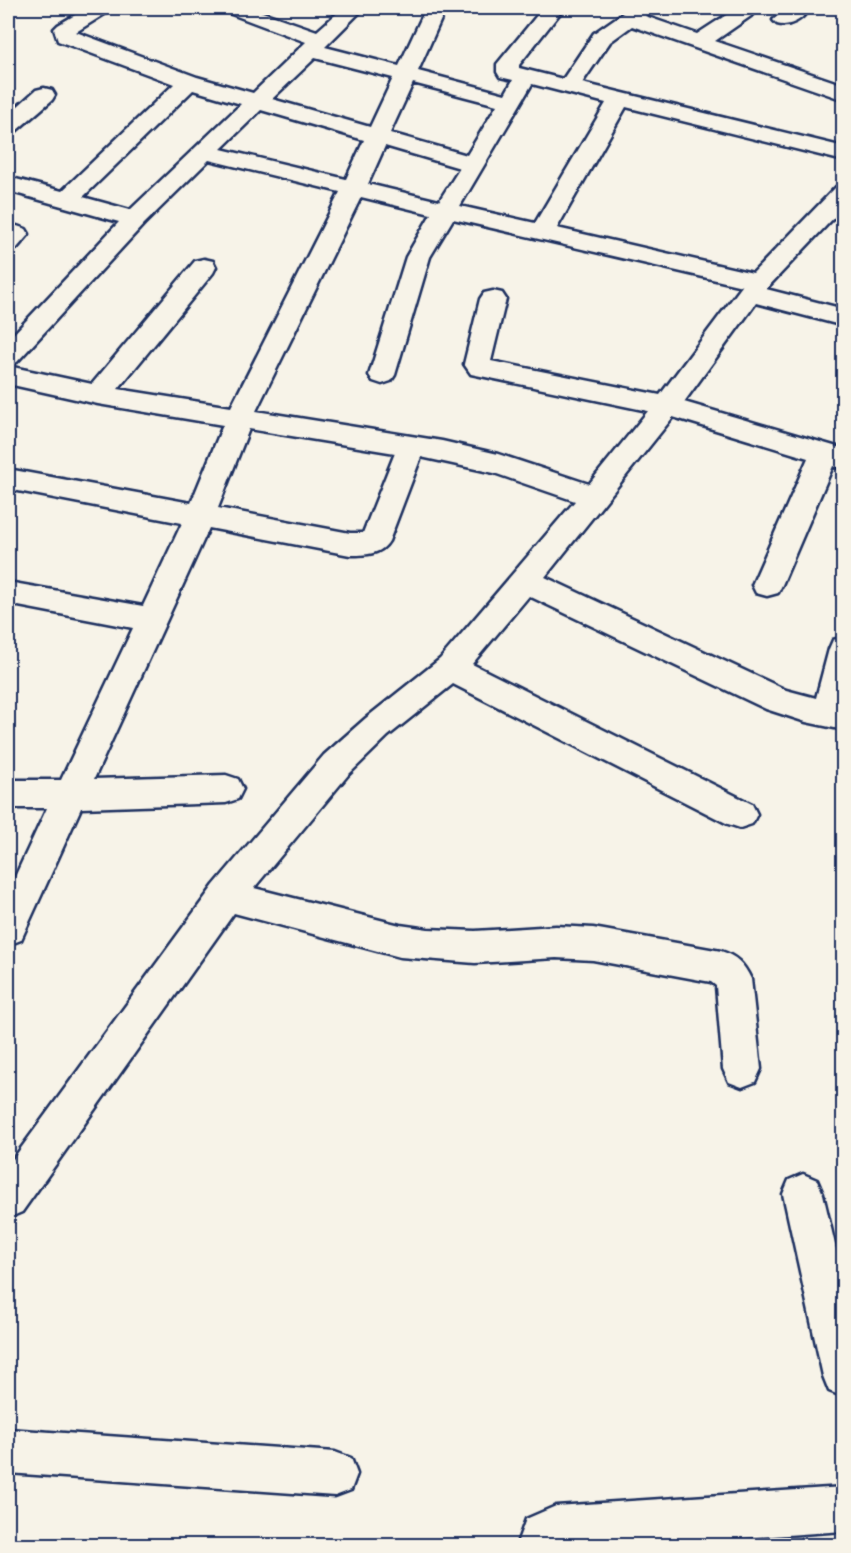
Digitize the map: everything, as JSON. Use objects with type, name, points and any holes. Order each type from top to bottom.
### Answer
[{"type":"street","points":[[101,8],[65,28],[66,36],[189,82],[473,164]]},
{"type":"street","points":[[233,8],[315,45],[406,75],[511,102]]},
{"type":"street","points":[[8,356],[135,219],[354,8]]},
{"type":"street","points":[[8,929],[201,514],[240,417],[354,188],[436,8]]},
{"type":"street","points":[[554,8],[508,64],[508,72],[843,154]]},
{"type":"street","points":[[698,43],[744,12]]},
{"type":"street","points":[[568,88],[602,38],[636,13],[698,43],[843,93]]},
{"type":"street","points":[[382,375],[417,257],[525,78]]},
{"type":"street","points":[[67,200],[189,82]]},
{"type":"street","points":[[8,126],[44,95]]},
{"type":"street","points":[[542,233],[619,100]]},
{"type":"street","points":[[204,152],[542,233],[754,288],[843,318]]},
{"type":"street","points":[[8,184],[135,219]]},
{"type":"street","points":[[10,1189],[226,896],[336,765],[377,727],[451,668],[595,497],[667,406],[754,288],[843,192]]},
{"type":"street","points":[[98,395],[204,267]]},
{"type":"street","points":[[493,299],[477,364],[480,368],[667,406],[834,456],[767,585]]},
{"type":"street","points":[[8,375],[98,395],[412,446],[498,464],[595,497]]},
{"type":"street","points":[[8,479],[72,493],[201,514],[350,544],[367,544],[374,541],[412,446]]},
{"type":"street","points":[[524,580],[777,700],[836,715],[843,649]]},
{"type":"street","points":[[8,593],[152,620]]},
{"type":"street","points":[[451,668],[740,814]]},
{"type":"street","points":[[8,794],[226,789]]},
{"type":"street","points":[[226,896],[418,944],[475,946],[556,942],[592,944],[721,967],[729,972],[733,979],[742,1069]]},
{"type":"street","points":[[803,1194],[843,1376]]},
{"type":"street","points":[[8,1451],[335,1474]]},
{"type":"street","points":[[538,1545],[542,1535],[556,1528],[843,1509]]}]
